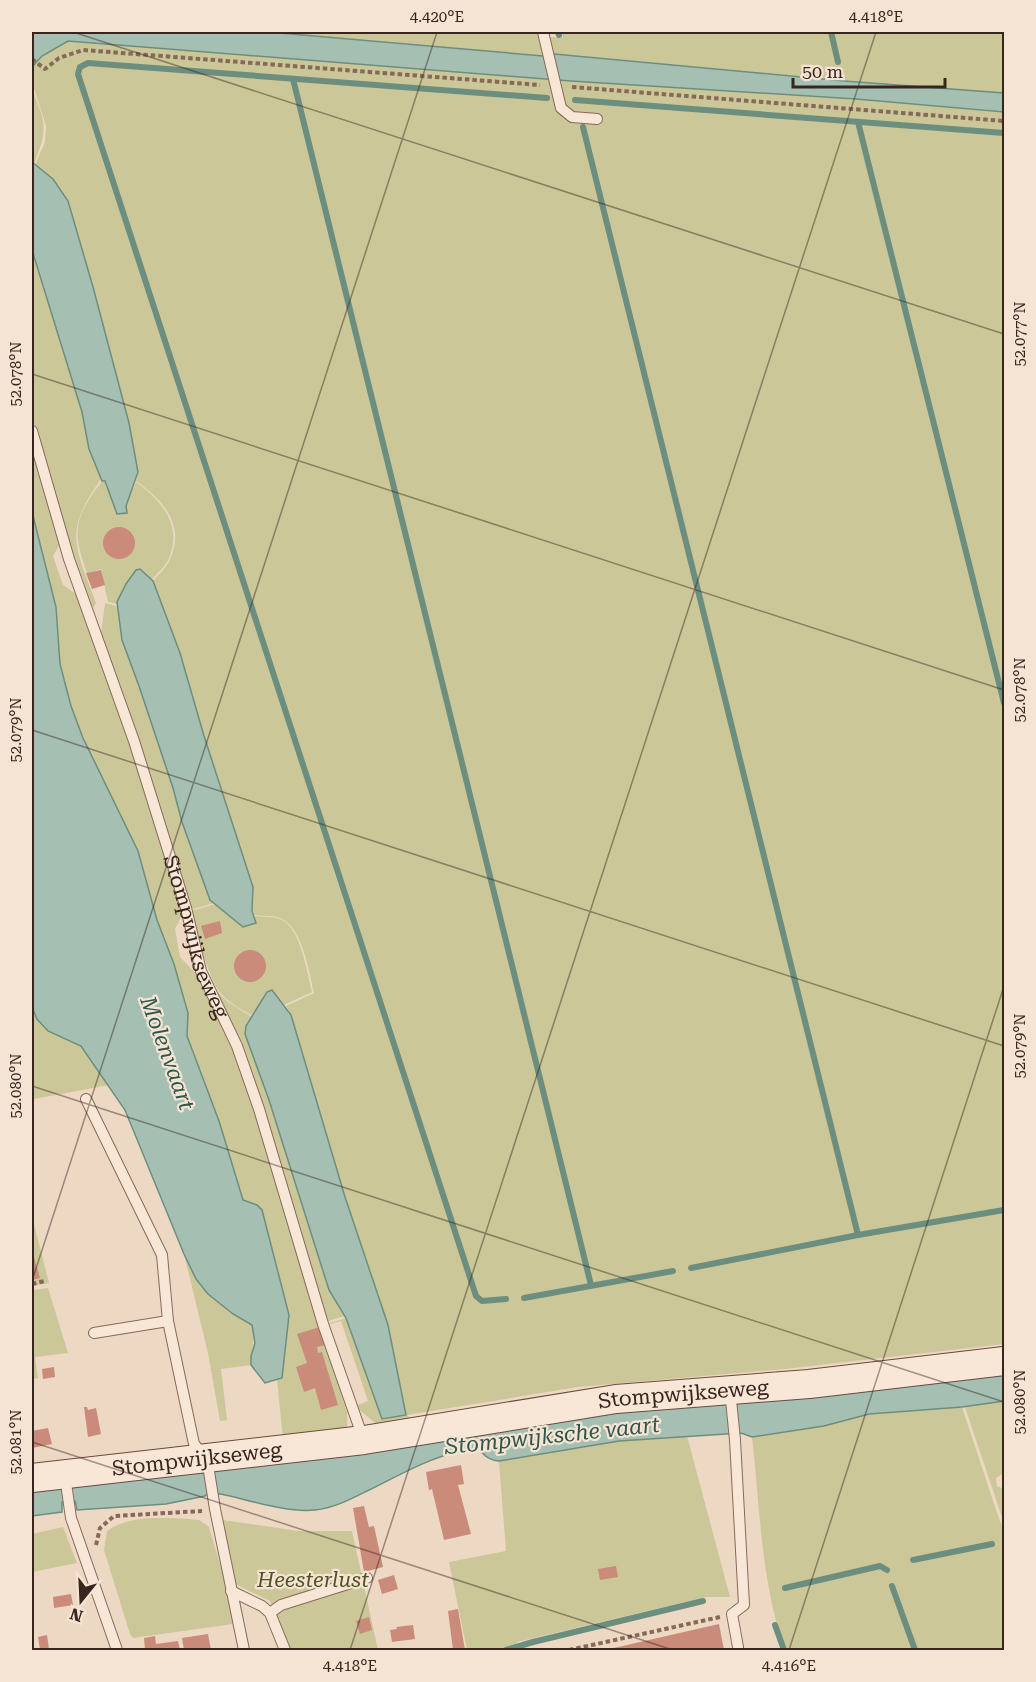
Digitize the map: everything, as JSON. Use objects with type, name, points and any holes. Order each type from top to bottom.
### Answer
[{"type":"street","name":"Stompwijkseweg","points":[[32,1478],[65,1477],[208,1463],[616,1399],[730,1393],[1005,1361]]},
{"type":"lane","points":[[543,32],[561,108],[572,117],[597,119]]},
{"type":"lane","name":"Stompwijkseweg","points":[[32,431],[69,558],[134,741],[186,908],[201,971],[237,1046],[323,1324],[364,1440]]},
{"type":"lane","points":[[86,1099],[162,1255],[168,1322],[194,1444],[208,1463],[214,1504],[244,1650]]},
{"type":"lane","points":[[94,1333],[168,1322]]},
{"type":"lane","points":[[730,1393],[735,1440],[744,1605],[732,1614],[738,1647]]},
{"type":"lane","points":[[65,1477],[71,1518],[117,1650]]},
{"type":"lane","points":[[270,1613],[281,1605],[367,1578]]},
{"type":"lane","points":[[231,1591],[262,1606],[270,1613],[285,1650]]},
{"type":"path","points":[[32,59],[45,69],[59,58],[83,50],[555,83],[1005,121]]},
{"type":"path","points":[[32,1284],[45,1281]]},
{"type":"path","points":[[96,1546],[100,1528],[114,1516],[186,1513],[214,1504]]},
{"type":"path","points":[[569,1650],[732,1614]]},
{"type":"green space","points":[[268,32],[537,32],[543,56],[282,33]]},
{"type":"green space","points":[[562,32],[1004,32],[1004,93],[844,81],[554,54],[550,37],[563,37]]},
{"type":"green space","points":[[68,41],[571,81],[856,99],[1004,112],[1004,1344],[785,1369],[578,1387],[407,1415],[414,1422],[380,1427],[355,1406],[368,1401],[341,1321],[327,1325],[346,1318],[382,1419],[406,1415],[388,1325],[345,1197],[291,1015],[286,1006],[314,993],[307,963],[300,942],[289,924],[276,917],[254,915],[180,653],[153,581],[170,559],[174,547],[173,524],[169,514],[155,496],[136,481],[138,472],[129,423],[68,201],[53,179],[35,165],[45,142],[46,126],[32,82],[32,67],[42,56]]},
{"type":"green space","points":[[32,89],[43,126],[42,142],[34,164],[32,162]]},
{"type":"green space","points":[[32,250],[82,412],[89,449],[101,479],[81,513],[76,540],[78,553],[96,603],[93,608],[67,535],[32,417]]},
{"type":"green space","points":[[32,446],[61,542],[53,556],[63,585],[79,596],[133,748],[180,906],[181,917],[175,929],[180,957],[198,976],[229,1039],[255,1112],[347,1412],[347,1431],[283,1439],[277,1379],[289,1315],[257,1205],[243,1201],[219,1121],[187,1036],[188,1013],[174,964],[71,706],[60,664],[56,607],[32,512]]},
{"type":"green space","points":[[102,481],[105,481],[117,514],[127,512],[125,507],[136,482],[161,505],[171,524],[173,535],[173,546],[164,567],[152,580],[140,569],[136,570],[126,584],[117,604],[108,602],[101,569],[87,573],[79,546],[78,524],[81,515]]},
{"type":"green space","points":[[105,603],[117,606],[122,640],[173,788],[182,822],[210,900],[214,903],[190,910],[101,634]]},
{"type":"green space","points":[[216,904],[243,927],[255,923],[254,916],[276,918],[289,925],[299,942],[312,992],[284,1005],[272,990],[267,992],[253,1016],[226,999],[211,975],[191,911]]},
{"type":"green space","points":[[211,979],[217,991],[228,1002],[252,1017],[246,1026],[245,1034],[269,1100],[329,1290],[345,1316],[328,1321],[268,1120],[244,1053]]},
{"type":"green space","points":[[32,1007],[37,1019],[48,1031],[81,1046],[109,1085],[34,1099],[32,1090]]},
{"type":"green space","points":[[32,1216],[49,1283],[32,1286]]},
{"type":"green space","points":[[184,1254],[196,1279],[233,1314],[252,1325],[254,1336],[251,1365],[221,1369],[227,1420],[220,1421],[208,1353]]},
{"type":"green space","points":[[48,1288],[68,1353],[35,1357],[38,1378],[32,1379],[32,1290]]},
{"type":"green space","points":[[1004,1401],[1004,1473],[996,1478],[997,1486],[1004,1489],[1004,1523],[965,1407]]},
{"type":"green space","points":[[962,1407],[1004,1531],[1004,1650],[785,1650],[777,1625],[766,1572],[752,1437],[824,1426],[869,1414]]},
{"type":"green space","points":[[687,1436],[730,1597],[706,1597],[517,1642],[520,1650],[467,1650],[449,1562],[506,1551],[499,1461],[620,1441]]},
{"type":"green space","points":[[136,1520],[199,1520],[209,1527],[233,1609],[233,1624],[133,1638],[104,1550],[107,1531]]},
{"type":"green space","name":"Heesterlust","points":[[222,1520],[299,1531],[352,1531],[378,1650],[288,1650],[270,1601],[235,1584]]},
{"type":"green space","points":[[63,1527],[77,1563],[32,1572],[32,1534]]},
{"type":"water","points":[[32,32],[268,32],[543,56],[554,54],[844,81],[1004,93],[1004,112],[856,99],[571,81],[68,41],[42,56],[32,67]]},
{"type":"water","points":[[32,162],[53,179],[68,201],[93,287],[129,423],[138,472],[126,506],[127,513],[117,514],[105,481],[102,481],[89,449],[82,412],[32,250]]},
{"type":"water","name":"Molenvaart","points":[[32,512],[56,607],[60,664],[71,706],[83,738],[138,851],[157,920],[174,964],[188,1013],[187,1036],[219,1121],[243,1200],[257,1205],[262,1210],[289,1315],[282,1378],[265,1383],[251,1365],[255,1343],[252,1325],[233,1314],[208,1294],[196,1279],[125,1110],[81,1046],[48,1031],[37,1019],[32,1007]]},
{"type":"water","points":[[140,569],[153,581],[180,653],[204,736],[253,887],[252,911],[256,923],[243,927],[210,900],[122,640],[117,602],[126,584],[136,570]]},
{"type":"water","points":[[272,990],[291,1015],[345,1197],[388,1325],[406,1415],[382,1419],[346,1318],[329,1290],[269,1100],[245,1034],[246,1026],[267,992]]},
{"type":"water","name":"Stompwijksche vaart","points":[[1004,1371],[1004,1401],[962,1407],[869,1414],[824,1426],[752,1437],[741,1433],[619,1441],[499,1461],[484,1455],[478,1448],[463,1450],[421,1465],[342,1503],[315,1510],[292,1510],[221,1494],[207,1494],[166,1504],[77,1510],[75,1501],[62,1502],[62,1512],[32,1516],[32,1487],[608,1410]]},
{"type":"building","points":[[119,527],[130,532],[135,543],[130,554],[119,559],[108,554],[103,543],[108,532]]},
{"type":"building","points":[[101,570],[105,585],[92,589],[86,573]]},
{"type":"building","points":[[220,921],[222,933],[205,939],[201,926]]},
{"type":"building","points":[[250,950],[261,955],[266,966],[261,977],[250,982],[239,977],[234,966],[239,955]]},
{"type":"building","points":[[32,1250],[40,1278],[32,1280]]},
{"type":"building","points":[[320,1327],[325,1345],[317,1347],[318,1353],[322,1352],[338,1405],[321,1410],[315,1388],[304,1392],[296,1367],[307,1363],[297,1334]]},
{"type":"building","points":[[54,1367],[55,1377],[43,1379],[42,1369]]},
{"type":"building","points":[[84,1407],[88,1410],[96,1408],[101,1434],[88,1437]]},
{"type":"building","points":[[48,1428],[52,1444],[32,1448],[32,1431]]},
{"type":"building","points":[[461,1465],[464,1484],[458,1485],[471,1534],[444,1540],[426,1472]]},
{"type":"building","points":[[364,1506],[369,1527],[374,1526],[383,1567],[364,1572],[353,1508]]},
{"type":"building","points":[[616,1566],[618,1577],[600,1580],[598,1569]]},
{"type":"building","points":[[394,1575],[398,1589],[382,1594],[378,1580]]},
{"type":"building","points":[[71,1594],[73,1605],[54,1608],[53,1597]]},
{"type":"building","points":[[458,1609],[465,1650],[453,1650],[448,1611]]},
{"type":"building","points":[[369,1617],[372,1630],[360,1634],[356,1621]]},
{"type":"building","points":[[719,1624],[724,1650],[605,1650]]},
{"type":"building","points":[[413,1625],[415,1639],[392,1642],[390,1630]]},
{"type":"building","points":[[208,1634],[211,1650],[184,1650],[182,1638]]},
{"type":"building","points":[[47,1635],[49,1649],[40,1650],[38,1637]]},
{"type":"building","points":[[155,1636],[156,1644],[178,1641],[180,1650],[145,1650],[144,1638]]},
{"type":"waterway","points":[[831,32],[838,62]]},
{"type":"waterway","points":[[506,1299],[482,1301],[476,1296],[78,74],[80,67],[88,63],[547,98]]},
{"type":"waterway","points":[[293,79],[591,1285]]},
{"type":"waterway","points":[[575,100],[1004,133]]},
{"type":"waterway","points":[[858,122],[1004,703]]},
{"type":"waterway","points":[[583,127],[858,1235]]},
{"type":"waterway","points":[[691,1268],[858,1235],[1004,1210]]},
{"type":"waterway","points":[[524,1298],[673,1271]]},
{"type":"waterway","points":[[913,1560],[992,1544]]},
{"type":"waterway","points":[[785,1588],[880,1566],[887,1570]]},
{"type":"waterway","points":[[892,1586],[915,1650]]},
{"type":"waterway","points":[[506,1650],[703,1601]]},
{"type":"waterway","points":[[775,1625],[784,1650]]}]
